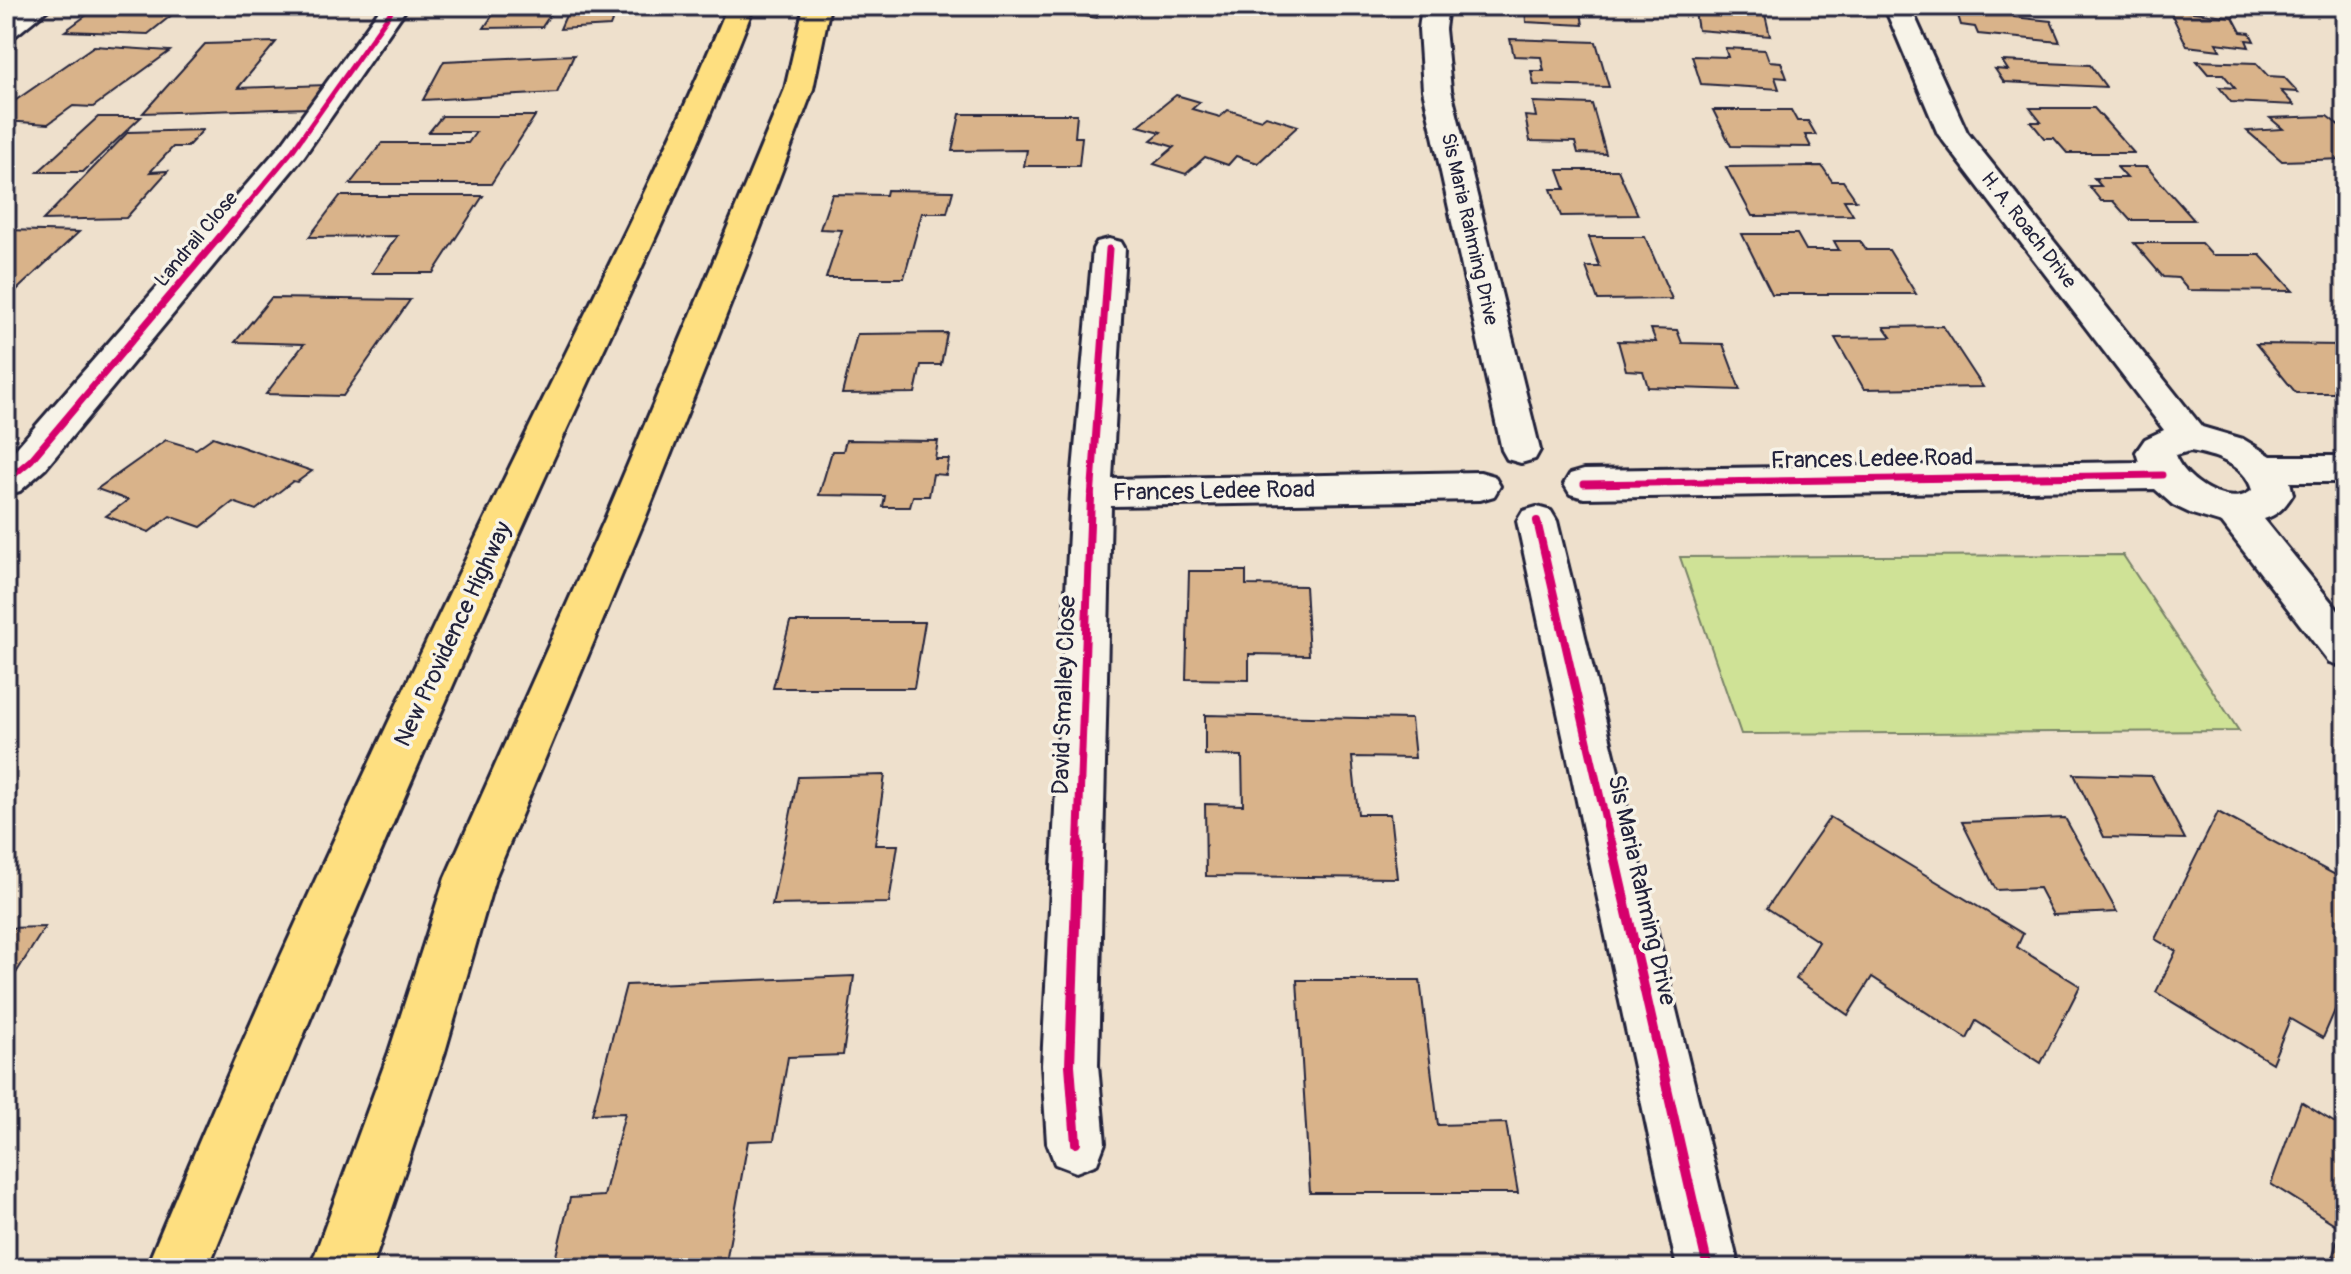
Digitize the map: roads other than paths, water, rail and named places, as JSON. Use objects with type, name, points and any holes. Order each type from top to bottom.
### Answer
[{"type":"highway","name":"New Providence Highway","points":[[177,1268],[269,1044],[396,757],[588,341],[709,90],[741,6]]},
{"type":"highway","points":[[341,1268],[417,1052],[470,878],[625,519],[729,265],[799,89],[817,6]]},
{"type":"street","points":[[6,30],[39,6]]},
{"type":"street","name":"Landrail Close","points":[[6,481],[31,460],[293,150],[395,6]]},
{"type":"street","name":"Sis Maria Rahming Drive","points":[[1435,6],[1432,29],[1437,90],[1521,450]]},
{"type":"street","name":"H. A. Roach Drive","points":[[1897,6],[1953,134],[2190,438]]},
{"type":"street","name":"David Smalley Close","points":[[1076,1143],[1070,1065],[1091,493],[1109,249]]},
{"type":"street","points":[[2190,438],[2229,447],[2263,469],[2271,482],[2273,494],[2267,504],[2234,510],[2192,498],[2175,487],[2162,475],[2155,452],[2174,439],[2190,438]]},
{"type":"street","points":[[1521,450],[1537,451],[1567,463],[1584,484],[1583,500],[1571,514],[1537,521],[1500,510],[1487,499],[1479,476],[1488,460],[1508,451],[1521,450]]},
{"type":"street","points":[[2263,469],[2345,469]]},
{"type":"street","name":"Frances Ledee Road","points":[[1584,484],[2162,475]]},
{"type":"street","name":"Frances Ledee Road","points":[[1091,493],[1480,486]]},
{"type":"street","points":[[2234,510],[2345,650]]},
{"type":"street","name":"Sis Maria Rahming Drive","points":[[1537,521],[1708,1268]]}]
